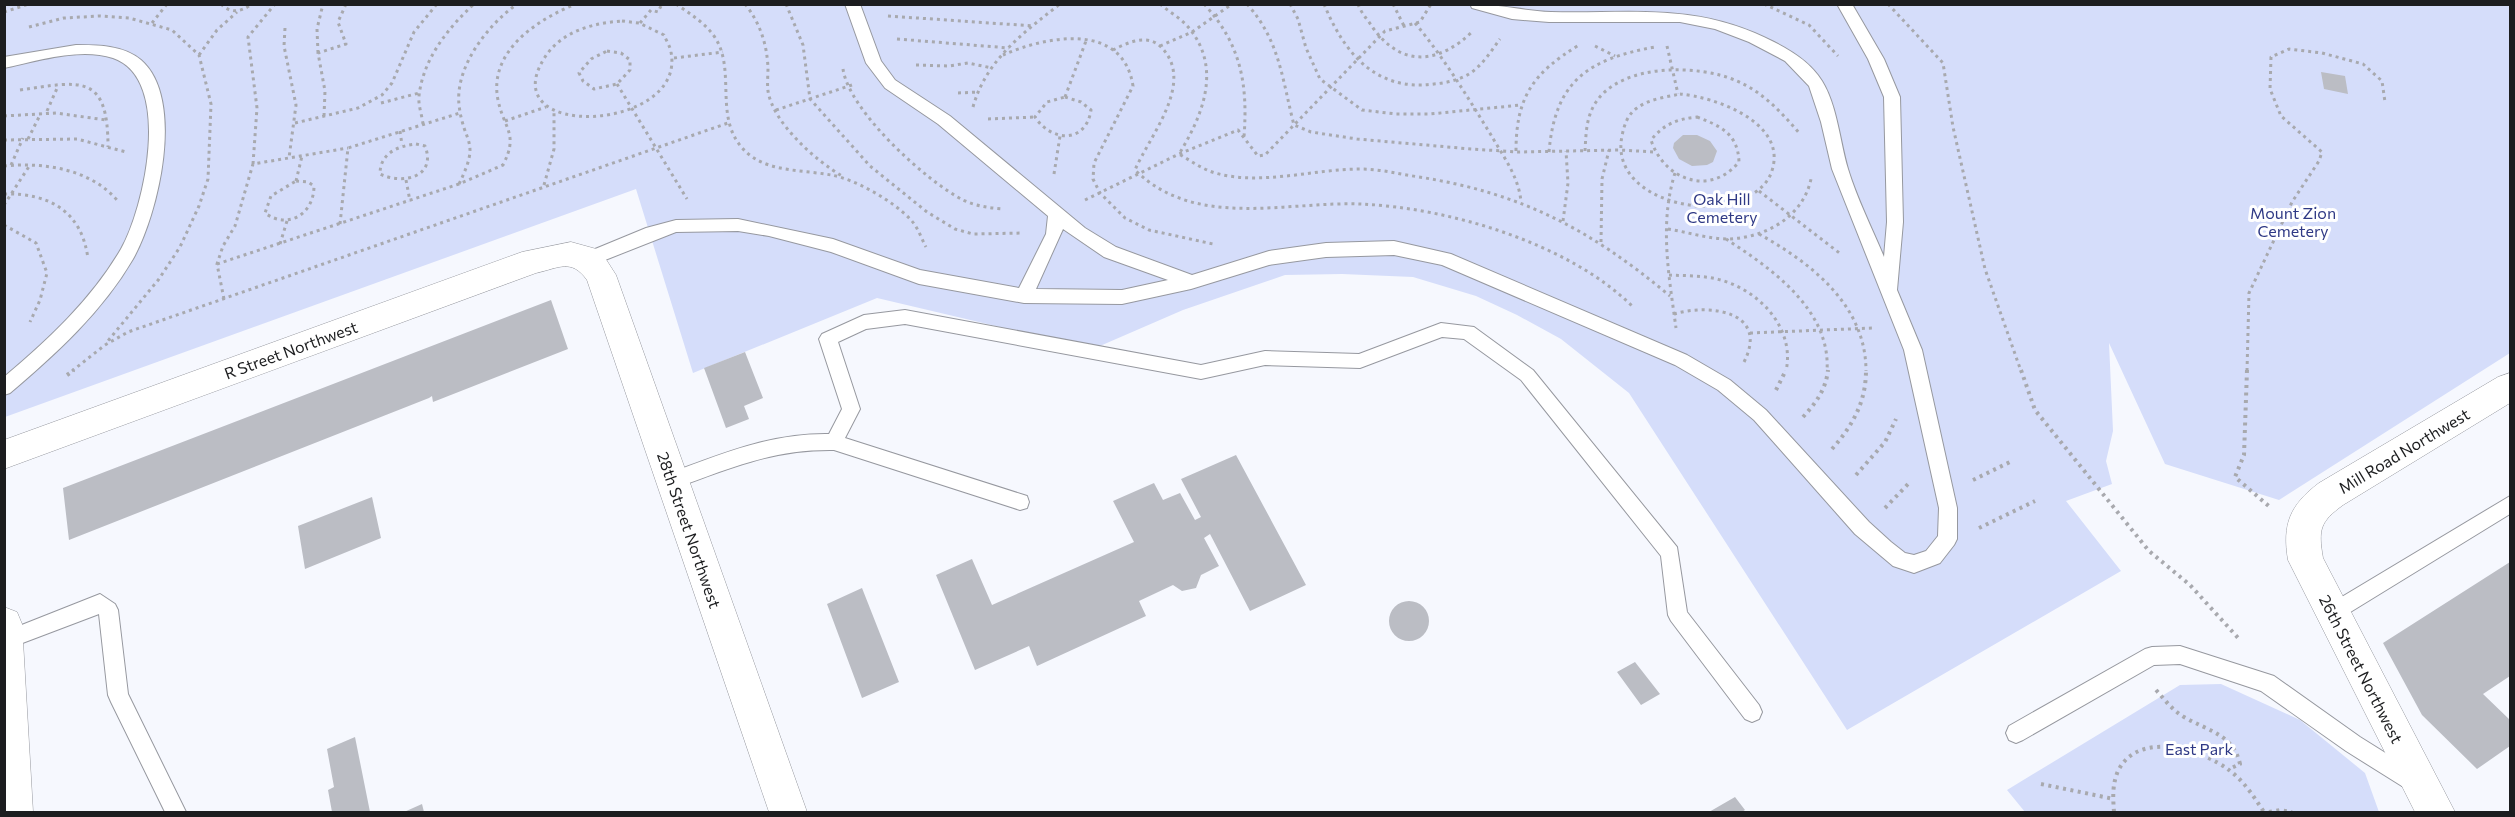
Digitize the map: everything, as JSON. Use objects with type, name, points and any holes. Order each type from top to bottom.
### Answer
[{"type":"street","name":"R Street Northwest","points":[[4,455],[533,261],[560,255],[585,257]]},
{"type":"street","name":"28th Street Northwest","points":[[585,257],[601,275],[788,813]]},
{"type":"street","name":"Mill Road Northwest","points":[[2303,528],[2309,512],[2331,494],[2511,387]]},
{"type":"street","name":"26th Street Northwest","points":[[2303,528],[2306,560],[2428,800]]},
{"type":"street","points":[[5,632],[14,813]]},
{"type":"lane","points":[[585,257],[676,226],[738,225],[770,230],[833,246],[919,278],[1024,296],[1122,297],[1191,282],[1269,258],[1326,250],[1394,248],[1434,257],[1532,295],[1666,353],[1724,385],[1753,409],[1862,528],[1900,560],[1914,564],[1933,557],[1947,539],[1946,494],[1916,363],[1840,169],[1829,122],[1816,84],[1790,57],[1754,38],[1718,24],[1680,17],[1550,17],[1512,14],[1477,4]]},
{"type":"lane","points":[[1844,4],[1876,59],[1892,97],[1895,222],[1890,293]]},
{"type":"lane","points":[[854,10],[880,72],[890,84],[969,140],[1079,233],[1110,252],[1191,282]]},
{"type":"lane","points":[[4,63],[85,50],[120,54],[139,68],[151,87],[157,138],[145,211],[138,234],[116,270],[92,301],[42,356],[4,388]]},
{"type":"lane","points":[[1024,296],[1054,234],[1056,214]]},
{"type":"lane","points":[[834,442],[851,409],[828,339],[864,322],[905,317],[1202,372],[1265,358],[1360,361],[1441,330],[1468,332],[1527,375],[1670,553],[1678,615],[1752,712]]},
{"type":"lane","points":[[672,481],[765,446],[804,440],[834,442],[1020,502]]},
{"type":"lane","points":[[2332,613],[2511,504]]},
{"type":"lane","points":[[5,632],[100,603],[108,610],[118,695],[176,813]]},
{"type":"lane","points":[[2016,733],[2152,656],[2180,655],[2267,683],[2428,800]]},
{"type":"path","points":[[4,12],[29,4]]},
{"type":"path","points":[[152,23],[167,4]]},
{"type":"path","points":[[221,4],[227,10],[237,12]]},
{"type":"path","points":[[199,55],[217,30],[237,12],[252,4]]},
{"type":"path","points":[[224,299],[217,264],[223,246],[235,226],[258,140],[256,84],[248,37],[275,4]]},
{"type":"path","points":[[323,4],[318,29],[318,53],[325,91],[324,116]]},
{"type":"path","points":[[318,53],[346,44],[338,22],[346,4]]},
{"type":"path","points":[[295,123],[357,108],[382,95],[392,83],[414,32],[437,4]]},
{"type":"path","points":[[423,124],[419,93],[423,75],[435,51],[474,4]]},
{"type":"path","points":[[459,184],[472,155],[470,137],[460,113],[459,96],[466,64],[486,34],[517,4]]},
{"type":"path","points":[[217,264],[410,201],[459,184],[503,165],[511,149],[497,90],[502,64],[517,42],[530,29],[547,17],[576,4]]},
{"type":"path","points":[[640,23],[651,10],[658,12],[662,4]]},
{"type":"path","points":[[676,4],[701,22],[716,38],[723,52],[728,123],[742,148],[769,165],[845,178]]},
{"type":"path","points":[[745,4],[753,14],[765,41],[768,92],[780,119],[819,164],[908,216],[927,248],[929,261],[919,278]]},
{"type":"path","points":[[786,4],[803,45],[810,99],[870,166],[927,212],[955,229],[973,234],[1054,234]]},
{"type":"path","points":[[1050,4],[1060,5]]},
{"type":"path","points":[[1160,4],[1192,32],[1207,60],[1209,72],[1198,118],[1190,138],[1179,154]]},
{"type":"path","points":[[1204,4],[1216,16],[1234,43],[1245,79],[1247,107],[1244,138]]},
{"type":"path","points":[[1161,46],[1192,32],[1232,4]]},
{"type":"path","points":[[1246,4],[1269,31],[1288,91],[1294,125]]},
{"type":"path","points":[[1290,4],[1305,48],[1320,79],[1362,110],[1396,114],[1521,105]]},
{"type":"path","points":[[1324,4],[1333,28],[1358,59],[1377,76],[1401,86],[1432,85],[1468,74],[1485,59],[1511,23],[1512,14]]},
{"type":"path","points":[[1358,4],[1379,37],[1397,52],[1414,57],[1442,55],[1453,51],[1464,42],[1479,23]]},
{"type":"path","points":[[1393,4],[1404,26]]},
{"type":"path","points":[[1056,214],[1179,154],[1238,130],[1258,156],[1266,155],[1385,31],[1415,23],[1424,17],[1431,4]]},
{"type":"path","points":[[1764,4],[1809,25],[1844,61]]},
{"type":"path","points":[[1888,4],[1943,63],[1953,127],[1985,269],[2035,410],[2149,551],[2190,585],[2247,648],[2267,683]]},
{"type":"path","points":[[969,140],[974,102],[984,79],[1010,48],[1060,5]]},
{"type":"path","points":[[854,10],[1034,26]]},
{"type":"path","points":[[631,21],[640,23],[664,35],[674,58],[672,71],[649,100],[631,108],[595,117],[570,116],[554,112],[539,99],[536,78],[553,46],[564,38],[594,25],[631,21]]},
{"type":"path","points":[[1415,23],[1442,55],[1476,110],[1513,173],[1520,190],[1521,202]]},
{"type":"path","points":[[285,28],[283,36],[285,58],[296,97],[295,123],[288,158]]},
{"type":"path","points":[[864,37],[1010,48]]},
{"type":"path","points":[[1003,55],[1047,39],[1062,37],[1086,40],[1113,50],[1133,76],[1132,86],[1094,163],[1094,179],[1100,193],[1125,218],[1149,230],[1209,243],[1252,248],[1269,258]]},
{"type":"path","points":[[1113,50],[1129,42],[1143,39],[1154,40],[1167,52],[1175,73],[1166,111],[1141,153],[1135,170],[1167,195],[1197,203],[1250,211],[1326,204],[1420,210],[1501,233],[1556,255],[1609,285],[1639,312],[1649,328],[1647,346]]},
{"type":"path","points":[[1065,97],[1086,40]]},
{"type":"path","points":[[1516,152],[1516,133],[1521,105],[1539,77],[1555,61],[1581,44],[1598,46],[1616,57]]},
{"type":"path","points":[[1667,46],[1678,94]]},
{"type":"path","points":[[1549,152],[1552,117],[1560,99],[1572,83],[1595,65],[1616,57],[1652,47],[1677,47]]},
{"type":"path","points":[[2303,528],[2235,477],[2244,455],[2249,293],[2292,202],[2319,161],[2322,152],[2281,116],[2270,90],[2271,57],[2289,49],[2322,53],[2363,64],[2382,81],[2385,102]]},
{"type":"path","points":[[607,51],[621,53],[630,60],[630,70],[617,84],[594,89],[583,81],[579,73],[585,63],[596,56],[607,51]]},
{"type":"path","points":[[674,58],[723,52]]},
{"type":"path","points":[[776,110],[847,86],[888,67],[949,66],[968,63],[992,68]]},
{"type":"path","points":[[843,68],[847,86],[886,138],[925,174],[953,194],[972,203],[997,209],[1018,208],[1039,200]]},
{"type":"path","points":[[1585,151],[1586,125],[1599,98],[1637,75],[1672,70],[1706,73],[1735,80],[1765,96],[1800,135]]},
{"type":"path","points":[[617,84],[702,225]]},
{"type":"path","points":[[13,91],[58,86],[85,87],[94,92],[102,100],[108,147]]},
{"type":"path","points":[[47,111],[58,86]]},
{"type":"path","points":[[381,103],[419,93]]},
{"type":"path","points":[[1678,94],[1718,100],[1736,110],[1765,134],[1773,150],[1774,172],[1759,191],[1732,205],[1708,208],[1669,202],[1653,195],[1626,168],[1619,150],[1623,130],[1630,115],[1637,108],[1656,98],[1678,94]]},
{"type":"path","points":[[1065,97],[1081,102],[1091,110],[1088,127],[1068,136],[1044,131],[1035,117],[1043,103],[1065,97]]},
{"type":"path","points":[[505,121],[546,107]]},
{"type":"path","points":[[1784,115],[1792,110]]},
{"type":"path","points":[[4,116],[47,111],[82,113],[106,120]]},
{"type":"path","points":[[11,165],[41,112]]},
{"type":"path","points":[[544,186],[557,139],[554,112]]},
{"type":"path","points":[[253,164],[348,148],[460,113]]},
{"type":"path","points":[[972,119],[1035,117]]},
{"type":"path","points":[[1697,117],[1729,132],[1740,149],[1739,162],[1721,179],[1705,182],[1675,173],[1662,164],[1651,140],[1660,128],[1675,121],[1697,117]]},
{"type":"path","points":[[58,378],[73,372],[105,345],[128,332],[728,123]]},
{"type":"path","points":[[1294,125],[1311,132],[1357,139],[1498,151],[1655,152]]},
{"type":"path","points":[[400,131],[402,145]]},
{"type":"path","points":[[4,140],[77,139],[124,151],[153,167]]},
{"type":"path","points":[[402,145],[425,146],[430,162],[425,170],[406,180],[386,178],[380,174],[379,167],[387,154],[402,145]]},
{"type":"path","points":[[340,224],[348,148]]},
{"type":"path","points":[[1601,242],[1602,179],[1609,150]]},
{"type":"path","points":[[1563,221],[1568,183],[1566,151]]},
{"type":"path","points":[[1179,154],[1198,166],[1219,174],[1253,178],[1378,170],[1440,180],[1504,195],[1563,221],[1601,242],[1636,266],[1670,296]]},
{"type":"path","points":[[296,181],[302,156]]},
{"type":"path","points":[[4,205],[30,165]]},
{"type":"path","points":[[4,166],[30,165],[80,172],[106,186],[122,206],[138,234]]},
{"type":"path","points":[[1666,353],[1674,337],[1668,230],[1671,185],[1675,173]]},
{"type":"path","points":[[1668,230],[1726,239],[1759,234],[1791,215],[1804,202],[1810,190],[1811,178]]},
{"type":"path","points":[[406,180],[410,201]]},
{"type":"path","points":[[296,181],[308,182],[314,186],[316,196],[313,205],[301,216],[287,221],[278,222],[270,219],[265,213],[265,203],[273,193],[296,181]]},
{"type":"path","points":[[1759,191],[1847,259]]},
{"type":"path","points":[[4,194],[32,195],[64,210],[79,225],[87,243],[88,278],[92,301]]},
{"type":"path","points":[[280,244],[287,221]]},
{"type":"path","points":[[4,225],[36,243],[47,273],[40,300],[28,326]]},
{"type":"path","points":[[1759,234],[1800,258],[1821,275],[1840,297],[1857,328],[1867,358],[1867,390],[1854,421],[1839,442],[1809,469]]},
{"type":"path","points":[[1726,239],[1794,292],[1812,312],[1820,328],[1827,353],[1828,378],[1817,401],[1780,437]]},
{"type":"path","points":[[1669,275],[1698,276],[1731,283],[1754,296],[1778,320],[1788,340],[1789,360],[1784,380],[1774,392],[1753,409]]},
{"type":"path","points":[[1674,314],[1686,309],[1723,311],[1738,319],[1750,333],[1752,345],[1742,366],[1724,385]]},
{"type":"path","points":[[1750,333],[1903,326]]},
{"type":"path","points":[[1832,495],[1861,471],[1885,442],[1908,396],[1916,363]]},
{"type":"path","points":[[1862,528],[1898,496],[1937,450]]},
{"type":"path","points":[[1946,494],[2010,462]]},
{"type":"path","points":[[1941,547],[2035,501]]},
{"type":"path","points":[[2134,666],[2175,711],[2225,736],[2239,752],[2240,764],[2229,769]]},
{"type":"path","points":[[2114,813],[2113,789],[2119,769],[2134,755],[2154,747],[2178,747],[2204,754],[2229,769],[2250,790],[2264,813]]},
{"type":"path","points":[[2041,784],[2114,799]]},
{"type":"path","points":[[2269,813],[2280,810],[2292,813]]},
{"type":"green space","name":"Oak Hill Cemetery","points":[[5,5],[2510,5],[2510,353],[2279,500],[2165,464],[2109,343],[2113,431],[2106,461],[2112,484],[2066,501],[2121,571],[1847,730],[1629,393],[1561,339],[1517,315],[1476,296],[1413,277],[1342,274],[1285,275],[1183,310],[1093,349],[877,298],[693,373],[636,189],[5,417]]},
{"type":"green space","name":"East Park","points":[[2221,684],[2300,720],[2365,773],[2379,812],[2025,812],[2007,790],[2180,685]]},
{"type":"building","points":[[2321,72],[2345,76],[2348,94],[2324,89]]},
{"type":"building","points":[[1683,135],[1697,135],[1710,141],[1717,151],[1713,162],[1707,165],[1692,166],[1679,159],[1673,148],[1674,143]]},
{"type":"building","points":[[551,300],[568,349],[433,402],[432,396],[69,540],[63,488]]},
{"type":"building","points":[[745,352],[763,398],[744,406],[749,419],[726,428],[704,368]]},
{"type":"building","points":[[1236,455],[1306,585],[1250,611],[1210,534],[1204,538],[1219,566],[1201,575],[1196,588],[1182,591],[1173,585],[1139,601],[1146,616],[1037,666],[1029,646],[975,670],[936,575],[972,559],[992,605],[1134,542],[1113,501],[1154,483],[1163,500],[1180,493],[1195,520],[1201,517],[1181,479]]},
{"type":"building","points":[[372,497],[381,538],[305,569],[298,526]]},
{"type":"building","points":[[2510,562],[2510,676],[2483,694],[2510,720],[2510,746],[2477,769],[2422,715],[2383,643]]},
{"type":"building","points":[[862,588],[899,682],[862,698],[827,604]]},
{"type":"building","points":[[1409,601],[1423,607],[1429,621],[1423,635],[1409,641],[1395,635],[1389,621],[1395,607]]},
{"type":"building","points":[[1635,662],[1660,694],[1641,705],[1617,672]]},
{"type":"building","points":[[355,737],[370,812],[332,812],[328,790],[334,787],[327,749]]},
{"type":"building","points":[[1735,797],[1745,810],[1742,812],[1709,812]]},
{"type":"building","points":[[422,804],[424,812],[404,812]]},
{"type":"park label","name":"Mount Zion Cemetery","points":[[2293,222]]}]
